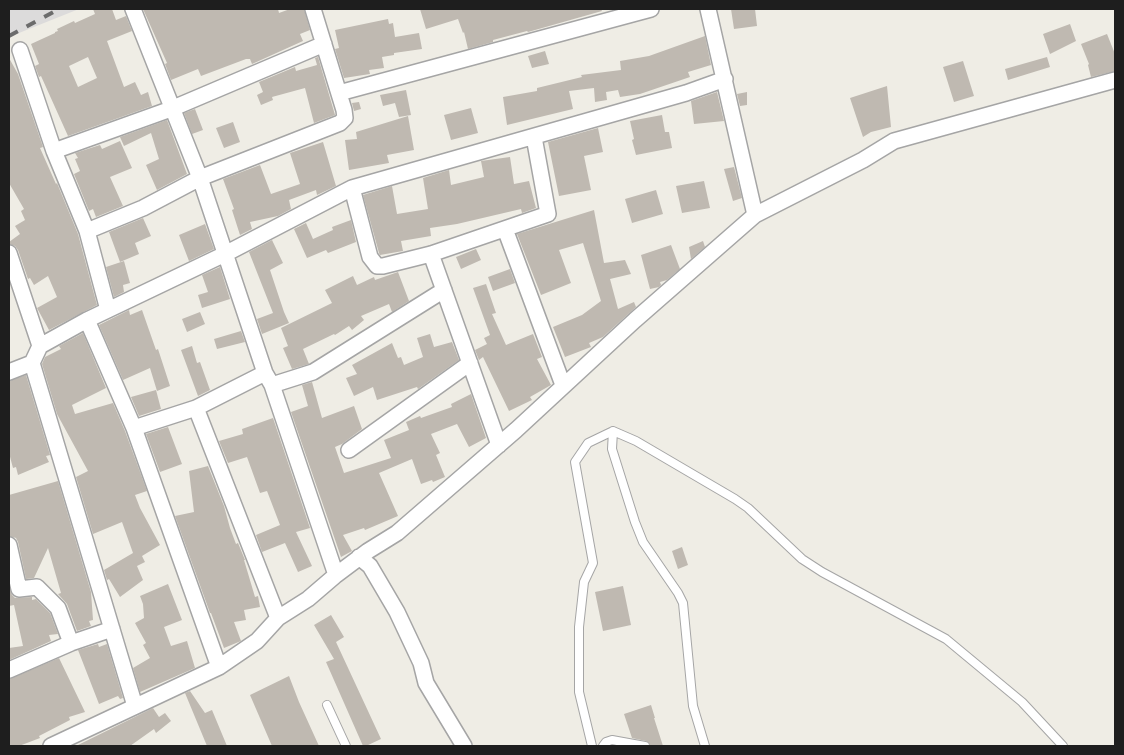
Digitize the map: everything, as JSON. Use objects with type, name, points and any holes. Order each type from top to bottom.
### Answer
[{"type":"street","points":[[133,9],[171,109],[200,178],[336,574]]},
{"type":"street","points":[[87,231],[143,208],[200,178],[340,123],[344,118],[339,92],[315,9]]},
{"type":"street","points":[[339,92],[650,9]]},
{"type":"street","points":[[708,9],[755,215]]},
{"type":"street","points":[[54,151],[171,109],[324,44]]},
{"type":"street","points":[[20,50],[54,151],[87,231],[108,310]]},
{"type":"street","points":[[9,372],[32,362],[40,346],[88,320],[225,254],[352,188],[686,93],[725,79]]},
{"type":"street","points":[[51,746],[219,667],[257,641],[278,618],[308,599],[336,574],[396,533],[498,445],[755,215],[863,160],[894,142],[1115,80]]},
{"type":"street","points":[[352,188],[370,256],[377,266],[431,254],[548,214],[534,137]]},
{"type":"street","points":[[505,229],[564,385]]},
{"type":"street","points":[[9,253],[40,346]]},
{"type":"street","points":[[431,254],[498,445]]},
{"type":"street","points":[[134,428],[196,408],[268,379],[313,372],[444,290]]},
{"type":"street","points":[[88,320],[134,428],[219,667]]},
{"type":"street","points":[[32,362],[135,706]]},
{"type":"street","points":[[349,450],[470,363]]},
{"type":"street","points":[[196,408],[278,618]]},
{"type":"street","points":[[9,545],[19,589],[37,587],[58,608],[72,644]]},
{"type":"street","points":[[360,557],[370,566],[397,612],[421,663],[426,683],[464,746]]},
{"type":"street","points":[[9,670],[112,629]]},
{"type":"lane","points":[[592,746],[579,692],[579,628],[584,582],[593,563],[575,462],[588,443],[613,432],[636,441],[735,498],[802,559],[822,572],[946,639],[1022,702],[1063,746]]},
{"type":"lane","points":[[613,432],[612,449],[643,542],[683,603],[693,706],[705,746]]},
{"type":"lane","points":[[328,705],[346,746]]},
{"type":"lane","points":[[603,746],[606,742],[612,740],[645,746]]},
{"type":"shaded area","points":[[9,9],[79,9],[9,37]]},
{"type":"building","points":[[93,9],[112,9],[116,20],[126,16],[132,31],[107,41],[124,87],[135,82],[141,95],[148,92],[152,106],[68,136],[41,76],[39,77],[35,66],[39,64],[31,44],[55,33],[58,31],[57,29],[74,21],[75,23],[95,14]],"holes":[[[88,57],[97,78],[78,87],[69,66]]]},
{"type":"building","points":[[143,9],[278,9],[279,13],[290,9],[304,9],[310,30],[300,34],[303,41],[252,64],[250,59],[246,59],[201,76],[198,69],[171,80],[165,64],[167,63]]},
{"type":"building","points":[[420,9],[601,9],[602,11],[493,40],[493,42],[468,49],[464,32],[458,19],[426,29]]},
{"type":"building","points":[[731,9],[755,9],[757,26],[734,29]]},
{"type":"building","points":[[388,19],[389,24],[393,23],[395,37],[419,33],[422,49],[394,53],[394,55],[382,57],[384,68],[369,70],[370,74],[344,78],[335,49],[339,48],[335,30]]},
{"type":"building","points":[[1070,24],[1076,41],[1050,54],[1043,34]]},
{"type":"building","points":[[1107,34],[1115,54],[1115,71],[1091,77],[1089,64],[1081,44]]},
{"type":"building","points":[[705,36],[711,65],[688,72],[690,77],[640,94],[620,97],[618,90],[606,92],[607,100],[595,102],[594,88],[569,91],[573,109],[507,125],[503,97],[537,91],[537,88],[582,77],[581,75],[621,70],[620,61],[649,56]]},
{"type":"building","points":[[545,51],[549,64],[532,68],[528,56]]},
{"type":"building","points":[[318,57],[335,115],[314,123],[305,88],[272,97],[273,100],[261,105],[257,95],[263,92],[259,82],[295,67],[296,71],[317,65],[315,58]]},
{"type":"building","points":[[1047,57],[1050,67],[1008,80],[1005,69]]},
{"type":"building","points":[[9,58],[18,74],[43,147],[40,148],[78,234],[97,305],[49,330],[37,308],[57,297],[48,276],[34,285],[30,278],[28,279],[18,250],[15,246],[9,244],[20,234],[15,226],[25,220],[21,211],[24,209],[9,183]]},
{"type":"building","points":[[963,61],[974,96],[954,102],[943,67]]},
{"type":"building","points":[[887,86],[891,127],[871,132],[863,137],[850,98]]},
{"type":"building","points":[[406,90],[411,115],[399,117],[395,103],[383,106],[380,95]]},
{"type":"building","points":[[717,92],[724,121],[694,124],[691,101]]},
{"type":"building","points":[[747,92],[747,105],[740,106],[737,94]]},
{"type":"building","points":[[359,102],[361,109],[354,111],[352,103]]},
{"type":"building","points":[[471,108],[478,133],[451,140],[444,115]]},
{"type":"building","points":[[195,109],[203,130],[192,134],[184,113]]},
{"type":"building","points":[[662,115],[665,132],[669,132],[672,148],[636,155],[630,121]]},
{"type":"building","points":[[408,116],[414,150],[387,155],[389,163],[349,170],[345,140],[357,139],[356,132]]},
{"type":"building","points":[[167,120],[187,174],[157,190],[146,165],[159,159],[151,133],[124,146],[120,137]]},
{"type":"building","points":[[233,122],[240,142],[224,148],[216,128]]},
{"type":"building","points":[[598,128],[603,152],[584,156],[591,190],[559,196],[548,142]]},
{"type":"building","points":[[120,141],[132,168],[110,177],[123,206],[96,217],[93,209],[89,211],[74,174],[80,171],[75,159],[78,158],[75,153],[100,145],[102,149]]},
{"type":"building","points":[[323,142],[336,186],[317,195],[316,190],[289,200],[291,209],[278,216],[250,222],[252,229],[240,235],[232,210],[234,209],[223,179],[260,165],[271,194],[300,184],[290,153]]},
{"type":"building","points":[[510,157],[514,184],[529,181],[536,208],[522,213],[521,209],[457,224],[430,228],[431,236],[401,241],[403,251],[380,255],[363,195],[392,186],[397,214],[428,209],[423,178],[449,170],[451,185],[484,177],[481,161]]},
{"type":"building","points":[[734,167],[742,198],[733,201],[724,169]]},
{"type":"building","points":[[704,181],[710,208],[682,213],[676,186]]},
{"type":"building","points":[[656,190],[663,214],[632,223],[625,199]]},
{"type":"building","points":[[594,210],[604,263],[625,260],[631,274],[610,279],[618,309],[634,302],[636,307],[603,337],[589,343],[591,347],[565,357],[553,327],[582,315],[601,301],[583,243],[559,250],[571,283],[541,295],[517,234]]},
{"type":"building","points":[[143,218],[151,236],[135,243],[139,254],[120,262],[109,232]]},
{"type":"building","points":[[351,220],[356,242],[328,253],[326,250],[307,258],[294,229],[306,223],[313,239],[333,230],[332,227]]},
{"type":"building","points":[[205,224],[214,249],[189,261],[179,235]]},
{"type":"building","points":[[272,240],[283,263],[270,270],[289,323],[262,334],[257,319],[273,313],[249,252]]},
{"type":"building","points":[[703,241],[705,247],[691,259],[689,247]]},
{"type":"building","points":[[671,245],[680,269],[667,280],[660,282],[661,285],[659,287],[650,289],[641,255]]},
{"type":"building","points":[[476,249],[481,260],[461,269],[456,257]]},
{"type":"building","points":[[124,261],[130,283],[123,285],[124,292],[114,297],[106,267]]},
{"type":"building","points":[[220,267],[230,299],[202,308],[198,295],[208,292],[202,275]]},
{"type":"building","points":[[510,269],[515,283],[493,291],[488,277]]},
{"type":"building","points":[[398,272],[409,301],[392,312],[389,304],[361,316],[364,320],[352,330],[349,326],[335,335],[303,349],[309,364],[292,369],[283,348],[288,346],[281,328],[332,303],[325,290],[353,276],[357,285],[374,277],[375,280]]},
{"type":"building","points":[[486,284],[496,313],[492,314],[506,345],[533,334],[542,357],[537,359],[551,385],[530,397],[532,400],[509,411],[483,357],[479,360],[475,350],[487,344],[484,338],[490,335],[473,288]]},
{"type":"building","points":[[129,310],[130,315],[142,310],[156,350],[158,349],[170,386],[157,391],[150,368],[123,380],[99,325]]},
{"type":"building","points":[[200,312],[205,324],[187,332],[182,319]]},
{"type":"building","points":[[241,331],[245,342],[217,349],[214,339]]},
{"type":"building","points":[[83,333],[106,388],[72,405],[75,414],[113,403],[147,491],[135,495],[160,545],[142,556],[145,562],[137,566],[143,580],[120,597],[109,579],[107,580],[104,570],[133,553],[122,522],[93,534],[76,477],[88,471],[57,414],[42,364],[45,357],[61,349],[59,346]]},
{"type":"building","points":[[430,334],[434,347],[452,342],[459,360],[418,389],[417,387],[377,400],[373,387],[354,396],[346,378],[357,374],[352,365],[392,343],[398,358],[401,357],[404,365],[423,357],[417,338]]},
{"type":"building","points":[[192,346],[197,363],[200,362],[210,390],[198,396],[181,350]]},
{"type":"building","points":[[26,375],[50,455],[46,456],[49,462],[18,475],[16,467],[13,468],[9,453],[9,381]]},
{"type":"building","points":[[312,382],[322,418],[354,406],[362,429],[335,447],[344,473],[391,458],[384,440],[409,430],[406,422],[452,407],[451,404],[471,394],[486,438],[469,447],[457,424],[431,434],[440,453],[436,455],[445,477],[433,482],[432,480],[421,484],[412,459],[379,473],[398,516],[365,530],[364,528],[343,535],[352,551],[341,557],[291,412],[308,406],[302,385]]},
{"type":"building","points":[[156,390],[161,409],[139,416],[131,397]]},
{"type":"building","points":[[273,418],[310,528],[296,532],[312,566],[298,572],[285,543],[262,552],[256,535],[280,525],[267,491],[260,493],[247,457],[228,463],[219,441],[243,434],[242,429]]},
{"type":"building","points":[[168,427],[182,464],[160,472],[146,434]]},
{"type":"building","points":[[208,466],[224,506],[236,544],[238,543],[245,560],[255,597],[258,596],[260,607],[244,610],[246,620],[234,622],[241,641],[224,648],[175,516],[194,512],[189,471]]},
{"type":"building","points":[[58,481],[91,592],[93,620],[89,621],[91,626],[77,631],[67,604],[58,594],[61,593],[48,548],[34,578],[26,579],[18,542],[16,538],[9,536],[9,495]]},
{"type":"building","points":[[682,547],[688,565],[678,569],[672,551]]},
{"type":"building","points":[[168,584],[182,620],[164,627],[171,646],[187,641],[195,668],[140,692],[133,668],[150,658],[143,645],[146,643],[135,623],[144,618],[143,604],[140,596]]},
{"type":"building","points":[[9,586],[15,598],[32,597],[32,600],[36,599],[50,613],[58,634],[49,635],[51,641],[9,660],[9,648],[23,646],[14,605],[9,606]]},
{"type":"building","points":[[623,586],[631,625],[603,631],[595,592]]},
{"type":"building","points":[[331,615],[344,637],[336,642],[381,739],[366,746],[363,746],[326,662],[334,659],[314,625]]},
{"type":"building","points":[[98,644],[99,647],[107,644],[123,698],[120,699],[118,696],[99,704],[78,650]]},
{"type":"building","points":[[59,658],[85,712],[69,717],[70,720],[39,736],[40,738],[19,746],[9,746],[9,679]]},
{"type":"building","points":[[289,676],[319,746],[272,746],[250,695]]},
{"type":"building","points":[[190,691],[205,713],[212,710],[227,746],[207,746],[185,693]]},
{"type":"building","points":[[651,705],[663,746],[651,746],[646,741],[632,738],[624,714]]},
{"type":"building","points":[[153,708],[159,717],[165,713],[171,721],[156,733],[154,729],[130,746],[76,746]]},
{"type":"railway","points":[[9,36],[59,9]]}]
